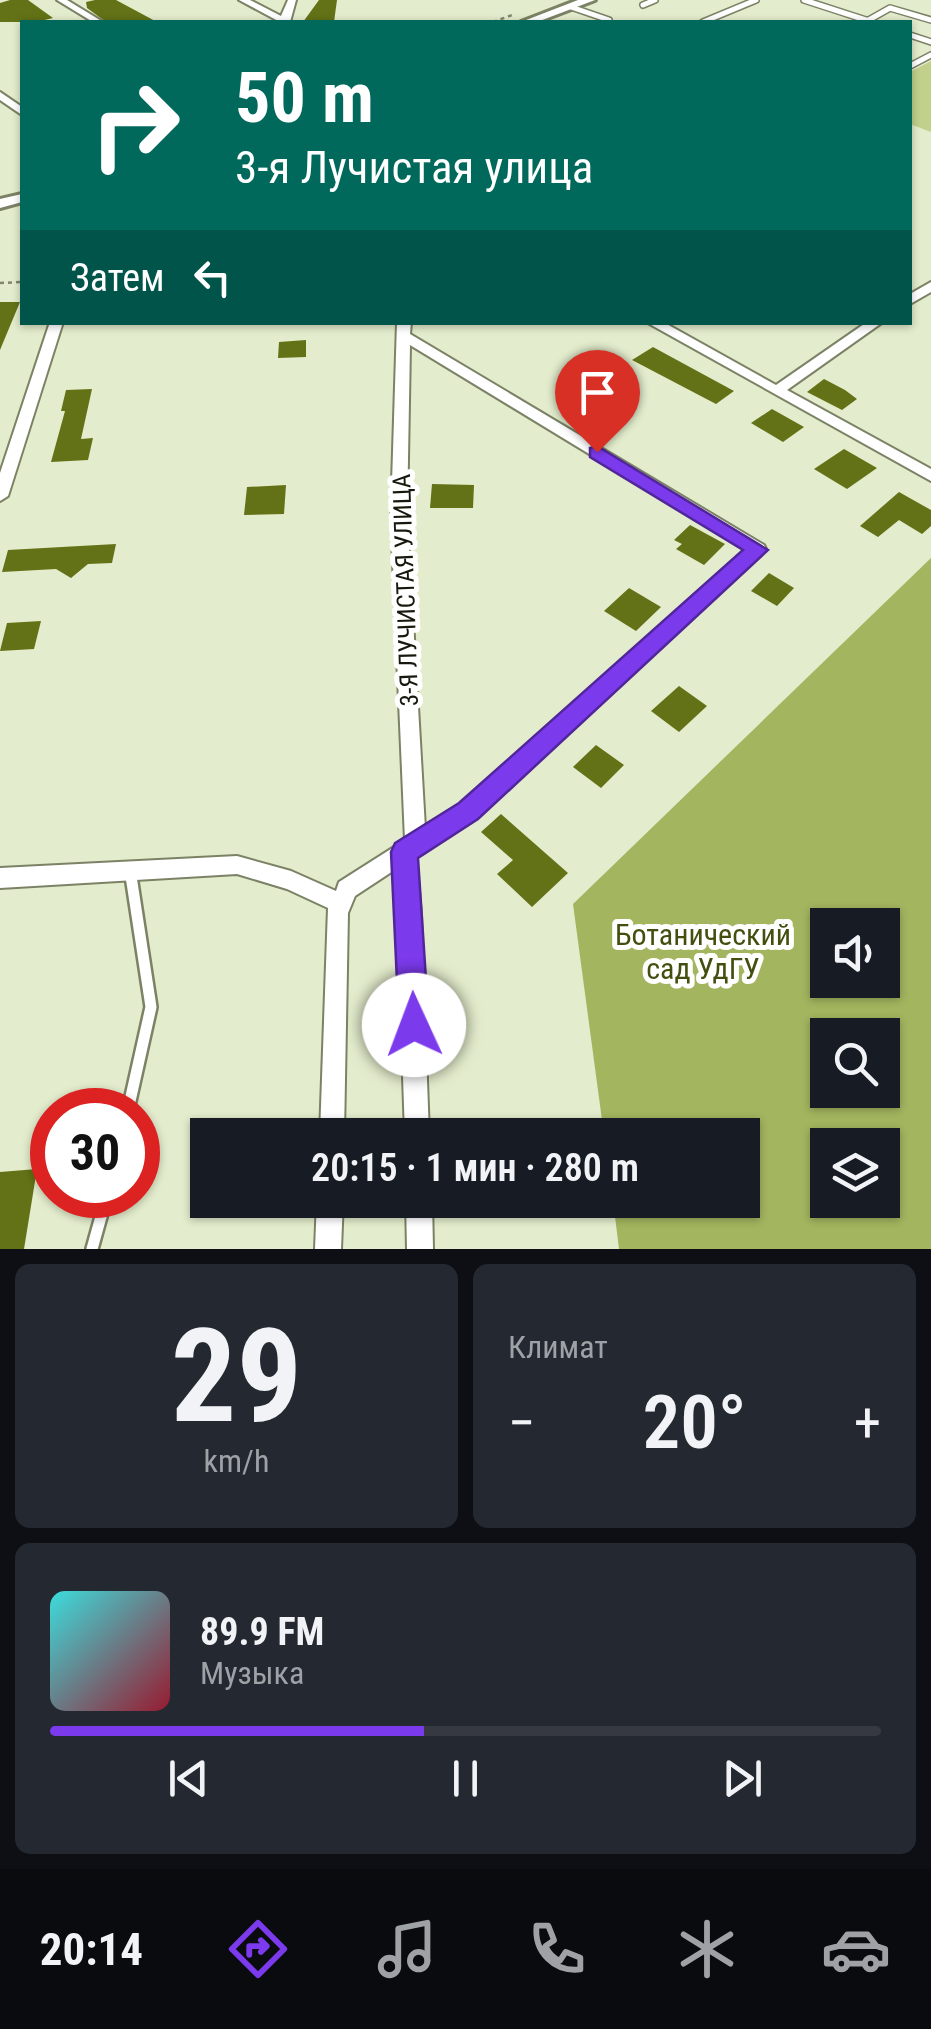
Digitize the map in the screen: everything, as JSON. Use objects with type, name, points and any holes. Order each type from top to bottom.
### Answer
[{"type":"street","points":[[61,0],[96,20]]},
{"type":"street","points":[[243,0],[281,20]]},
{"type":"street","points":[[532,20],[578,2]]},
{"type":"street","points":[[0,95],[20,110]]},
{"type":"street","points":[[0,496],[56,325]]},
{"type":"street","points":[[658,325],[931,476]]},
{"type":"street","points":[[778,390],[873,325]]},
{"type":"street","name":"3-Я ЛУЧИСТАЯ УЛИЦА","points":[[404,329],[400,516],[410,849]]},
{"type":"street","name":"3-Я ЛУЧИСТАЯ УЛИЦА","points":[[338,903],[346,889],[469,811],[758,550],[404,329]]},
{"type":"street","points":[[410,849],[416,1118]]},
{"type":"street","points":[[0,878],[237,865],[291,881],[338,903],[332,1118]]},
{"type":"street","points":[[328,1249],[329,1218]]},
{"type":"street","points":[[419,1218],[420,1249]]},
{"type":"lane","points":[[643,5],[655,0]]},
{"type":"lane","points":[[708,20],[756,0]]},
{"type":"lane","points":[[804,0],[864,20]]},
{"type":"lane","points":[[578,2],[609,20]]},
{"type":"lane","points":[[873,20],[890,8],[931,20]]},
{"type":"lane","points":[[130,871],[151,1007],[133,1088]]},
{"type":"lane","points":[[92,1249],[100,1218]]},
{"type":"green space","points":[[931,61],[931,132],[912,125],[912,71]]},
{"type":"green space","name":"Ботанический сад УдГУ","points":[[931,558],[931,1249],[619,1249],[615,1218],[760,1218],[760,1118],[602,1118],[573,904]]},
{"type":"building","points":[[28,0],[53,18],[0,22],[0,3]]},
{"type":"building","points":[[116,0],[153,20],[103,20],[87,8],[86,2]]},
{"type":"building","points":[[319,0],[337,0],[334,20],[304,20]]},
{"type":"building","points":[[0,302],[20,302],[0,350]]},
{"type":"building","points":[[306,340],[306,357],[278,358],[279,342]]},
{"type":"building","points":[[653,347],[734,391],[716,404],[632,360]]},
{"type":"building","points":[[824,379],[857,399],[842,410],[807,392]]},
{"type":"building","points":[[92,389],[81,439],[93,438],[88,460],[51,462],[65,411],[61,411],[66,390]]},
{"type":"building","points":[[772,409],[804,427],[783,442],[751,423]]},
{"type":"building","points":[[844,449],[877,468],[847,489],[814,469]]},
{"type":"building","points":[[432,484],[474,485],[473,508],[430,508]]},
{"type":"building","points":[[286,485],[284,514],[244,515],[247,487]]},
{"type":"building","points":[[899,492],[931,510],[931,526],[922,534],[899,520],[878,537],[860,526]]},
{"type":"building","points":[[690,525],[725,544],[704,565],[676,549],[682,544],[674,540]]},
{"type":"building","points":[[116,544],[112,563],[88,564],[71,578],[56,569],[2,572],[8,550]]},
{"type":"building","points":[[769,573],[794,588],[777,606],[751,591]]},
{"type":"building","points":[[629,588],[661,607],[636,631],[604,611]]},
{"type":"building","points":[[41,621],[34,649],[0,651],[7,623]]},
{"type":"building","points":[[679,686],[707,706],[679,732],[651,711]]},
{"type":"building","points":[[596,745],[624,765],[601,788],[573,767]]},
{"type":"building","points":[[501,814],[568,873],[532,907],[497,874],[513,860],[481,832]]},
{"type":"building","points":[[30,1170],[30,1212],[24,1249],[0,1249],[0,1172]]},
{"type":"route","points":[[414,1025],[404,852],[469,811],[758,550],[597,452]]}]
